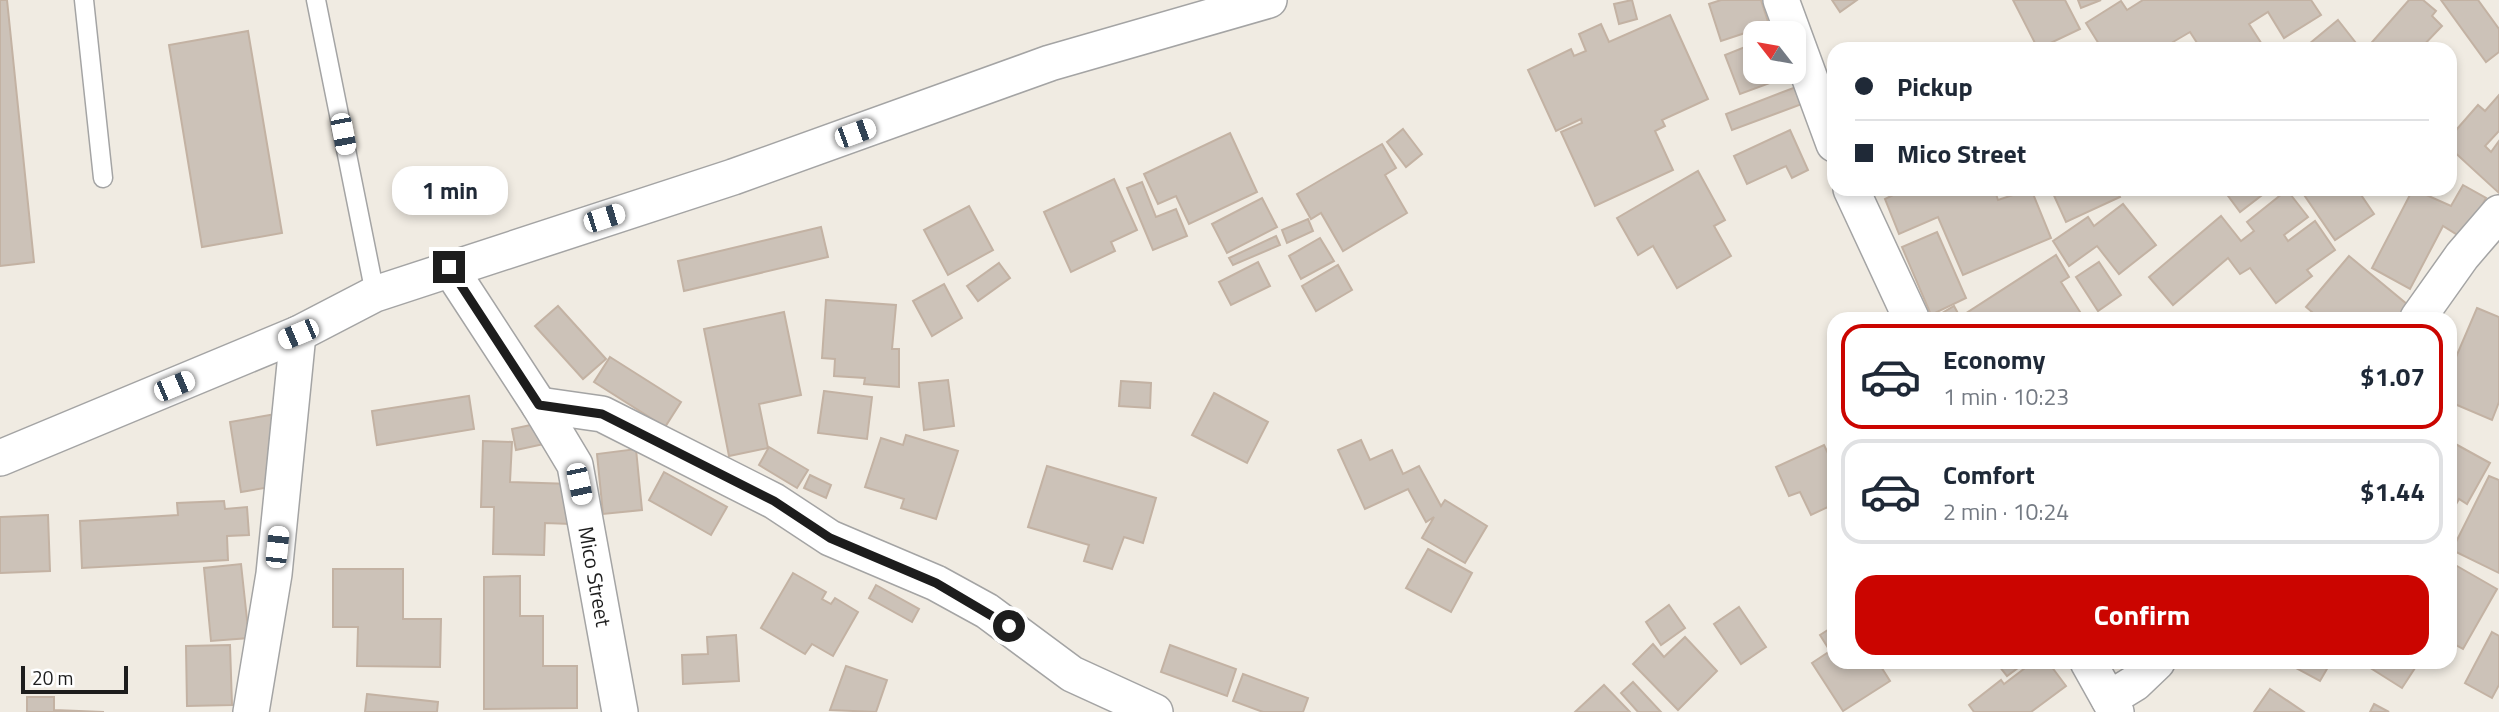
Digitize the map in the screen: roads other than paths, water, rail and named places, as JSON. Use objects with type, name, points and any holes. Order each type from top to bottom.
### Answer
[{"type":"street","points":[[0,458],[298,334],[375,294],[449,267],[733,177],[1196,10],[1269,0]]},
{"type":"street","points":[[1781,0],[1827,125]]},
{"type":"street","points":[[1854,196],[1908,312]]},
{"type":"street","points":[[2422,312],[2462,256],[2499,213]]},
{"type":"street","name":"Mico Street","points":[[449,267],[575,465],[620,712]]},
{"type":"street","points":[[251,712],[274,574],[298,334]]},
{"type":"street","points":[[539,405],[602,414],[774,501],[830,538],[936,583],[987,611],[1072,674],[1155,712]]},
{"type":"street","points":[[2092,669],[2112,706],[2149,669]]},
{"type":"lane","points":[[83,0],[103,178]]},
{"type":"lane","points":[[316,0],[375,294]]}]
